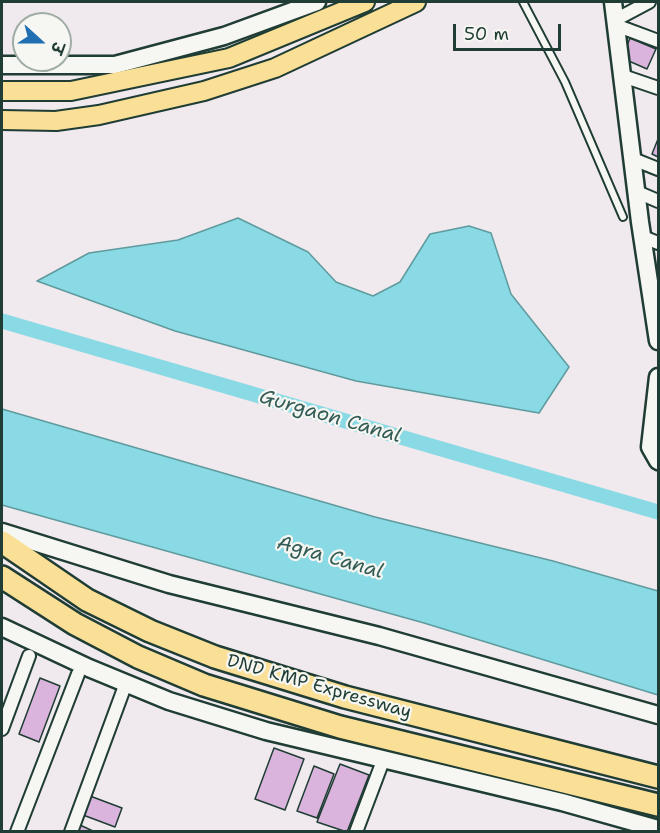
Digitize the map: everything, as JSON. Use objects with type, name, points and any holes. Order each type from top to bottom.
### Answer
[{"type":"highway","name":"DND KMP Expressway","points":[[2,542],[87,600],[150,631],[216,657],[345,697],[658,777]]},
{"type":"highway","name":"DND KMP Expressway","points":[[2,577],[75,624],[138,657],[204,685],[340,727],[658,805]]},
{"type":"main road","points":[[2,92],[70,91],[229,58],[365,2]]},
{"type":"main road","points":[[2,120],[56,121],[99,116],[204,91],[275,68],[416,2]]},
{"type":"street","points":[[2,65],[116,65],[224,36],[317,2]]},
{"type":"street","points":[[613,2],[637,192],[651,240],[658,340]]},
{"type":"street","points":[[617,23],[649,2]]},
{"type":"street","points":[[617,23],[658,41]]},
{"type":"street","points":[[623,76],[658,88]]},
{"type":"street","points":[[633,159],[658,169]]},
{"type":"street","points":[[637,192],[658,201]]},
{"type":"street","points":[[658,377],[650,447],[658,461]]},
{"type":"street","points":[[2,532],[169,584],[379,636],[658,715]]},
{"type":"street","points":[[2,627],[169,700],[266,731],[384,758],[656,829]]},
{"type":"street","points":[[2,729],[29,656]]},
{"type":"street","points":[[17,831],[78,674]]},
{"type":"street","points":[[71,831],[126,683]]},
{"type":"street","points":[[356,831],[384,758]]},
{"type":"lane","points":[[523,2],[566,82],[623,217]]},
{"type":"water","points":[[238,218],[308,252],[336,282],[373,296],[400,282],[430,234],[469,226],[491,233],[511,294],[569,367],[539,413],[356,381],[175,331],[37,281],[89,253],[178,240]]},
{"type":"water","name":"Agra Canal","points":[[2,409],[375,517],[553,561],[658,591],[658,695],[424,623],[2,505]]},
{"type":"building","points":[[630,38],[656,49],[647,69],[622,58]]},
{"type":"building","points":[[658,139],[658,157],[652,154]]},
{"type":"building","points":[[40,678],[60,686],[39,742],[19,734]]},
{"type":"building","points":[[274,748],[304,759],[285,810],[255,799]]},
{"type":"building","points":[[340,764],[369,775],[347,832],[317,822]]},
{"type":"building","points":[[314,766],[334,774],[317,818],[297,811]]},
{"type":"building","points":[[90,796],[122,808],[115,827],[83,815]]},
{"type":"building","points":[[80,825],[95,832],[77,832]]},
{"type":"waterway","name":"Gurgaon Canal","points":[[2,321],[658,512]]}]
